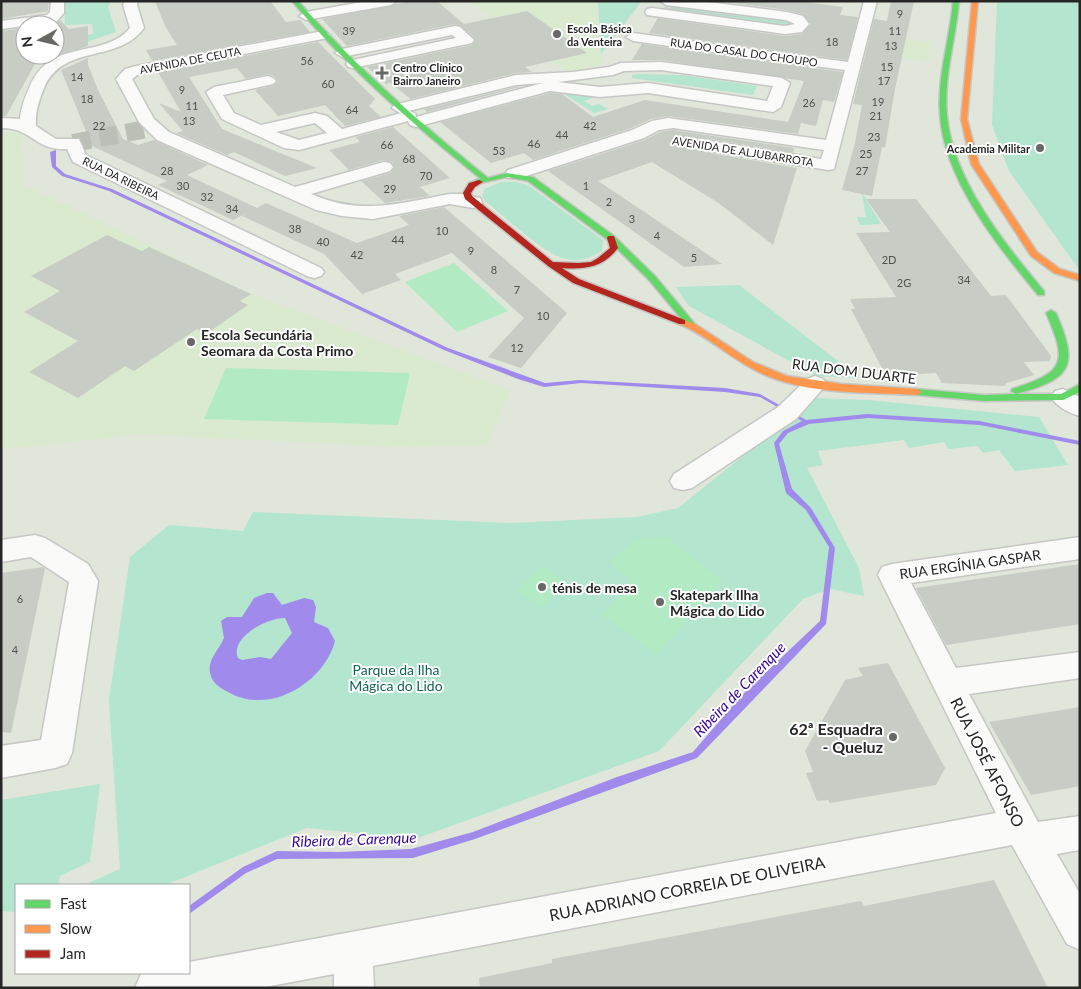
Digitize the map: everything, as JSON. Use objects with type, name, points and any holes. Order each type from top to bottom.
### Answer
[{"type":"street","points":[[1,25],[51,19],[56,13],[58,1]]},
{"type":"street","points":[[1,123],[16,123],[28,126],[27,113],[32,96],[47,69],[67,57],[125,39],[138,28],[130,4],[132,1]]},
{"type":"street","points":[[300,8],[338,1]]},
{"type":"street","points":[[300,8],[391,1]]},
{"type":"street","points":[[632,89],[618,85],[612,78],[634,37],[656,7],[791,30],[802,27],[798,19],[787,16],[666,1]]},
{"type":"street","points":[[853,1],[871,2]]},
{"type":"street","name":"RUA DOM DUARTE","points":[[956,1],[955,23],[942,116],[945,134],[955,164],[1021,272],[1041,293],[1044,306],[1051,313],[1061,333],[1068,359],[1063,370],[1054,378],[1028,387],[984,398]]},
{"type":"street","points":[[975,1],[964,119],[976,164],[1034,254],[1057,271],[1080,279]]},
{"type":"street","name":"AVENIDA DE ALJUBARROTA","points":[[691,143],[828,165],[871,2]]},
{"type":"street","points":[[300,8],[323,35],[408,115],[486,180]]},
{"type":"street","points":[[342,53],[455,30],[468,40],[353,64]]},
{"type":"street","name":"AVENIDA DE CEUTA","points":[[323,35],[136,70],[130,72],[124,78],[147,122],[163,136],[323,206],[359,213],[394,212],[450,199],[462,199],[473,202]]},
{"type":"street","name":"RUA DO CASAL DO CHOUPO","points":[[634,37],[854,68]]},
{"type":"street","points":[[268,81],[214,92],[228,116],[294,145],[339,135],[408,115],[516,80],[535,83],[562,86],[600,92],[648,88],[773,107],[782,83],[620,60],[574,77],[535,83],[408,115]]},
{"type":"street","points":[[226,112],[246,85]]},
{"type":"street","points":[[261,130],[315,118],[321,119],[339,135]]},
{"type":"street","name":"AVENIDA DE ALJUBARROTA","points":[[514,174],[638,134],[655,124],[679,123],[832,146]]},
{"type":"street","name":"RUA DA RIBEIRA","points":[[28,126],[51,143],[73,143],[79,158],[314,272]]},
{"type":"street","name":"AVENIDA DE ALJUBARROTA","points":[[638,134],[674,140]]},
{"type":"street","points":[[295,194],[384,167]]},
{"type":"street","points":[[473,202],[468,197],[469,189],[486,180],[514,174],[530,179],[611,238],[652,278],[692,326]]},
{"type":"street","name":"RUA DOM DUARTE","points":[[473,202],[550,264],[576,281],[692,326],[751,366],[772,375],[801,399],[1074,397]]},
{"type":"street","points":[[550,264],[574,266],[599,263],[608,258],[614,248],[611,238]]},
{"type":"street","points":[[1041,293],[1044,287],[1052,282],[1080,279]]},
{"type":"street","points":[[1051,313],[1071,325]]},
{"type":"street","points":[[683,481],[801,399]]},
{"type":"street","points":[[1,551],[35,546],[78,572],[84,581],[56,753],[1,762]]},
{"type":"street","name":"RUA ERGÍNIA GASPAR","points":[[947,683],[892,575],[1080,548]]},
{"type":"street","name":"RUA JOSÉ AFONSO","points":[[1080,665],[947,683],[1025,833],[1080,931]]},
{"type":"street","name":"RUA ADRIANO CORREIA DE OLIVEIRA","points":[[155,988],[354,950],[1025,833],[1080,833]]},
{"type":"street","points":[[354,950],[354,988]]},
{"type":"shaded area","name":"Escola Básica da Venteira","points":[[470,1],[598,1],[602,64],[568,72]]},
{"type":"shaded area","points":[[869,34],[930,42],[928,61],[865,53]]},
{"type":"shaded area","name":"Escola Secundária Seomara da Costa Primo","points":[[21,133],[24,185],[251,294],[510,390],[487,445],[381,446],[142,434],[1,449],[1,134]]},
{"type":"shaded area","points":[[56,150],[56,166],[65,174],[112,189],[448,348],[545,383],[580,380],[725,388],[760,394],[806,420],[867,414],[979,421],[1080,441],[1080,445],[980,425],[868,418],[809,424],[788,433],[779,444],[792,489],[811,508],[835,548],[826,624],[697,758],[475,839],[413,858],[277,859],[246,873],[190,913],[190,905],[243,867],[277,851],[339,852],[411,849],[473,832],[617,777],[693,752],[741,696],[820,621],[829,547],[806,510],[786,493],[774,443],[783,431],[802,421],[760,397],[725,392],[581,383],[544,387],[518,379],[444,350],[109,191],[62,176],[52,167],[50,152]]},
{"type":"shaded area","points":[[267,593],[273,593],[282,605],[304,598],[313,600],[316,607],[314,622],[328,628],[335,641],[329,656],[307,682],[293,691],[277,697],[260,700],[244,698],[222,689],[213,680],[210,673],[212,659],[224,638],[221,621],[227,617],[242,617],[254,598]],"holes":[[[285,618],[292,633],[271,659],[260,657],[242,660],[238,658],[237,650],[239,643],[244,636],[260,625]]]},
{"type":"green space","points":[[64,1],[111,1],[108,7],[116,32],[75,46],[65,52],[65,48],[85,35],[93,34],[92,24],[65,25]]},
{"type":"green space","points":[[598,1],[642,1],[601,54]]},
{"type":"green space","name":"Academia Militar","points":[[997,1],[1080,1],[1080,271],[1009,171],[992,125]]},
{"type":"green space","points":[[673,4],[791,19],[796,22],[794,26],[788,27],[667,12]]},
{"type":"green space","points":[[632,75],[682,75],[757,86],[753,95],[632,78]]},
{"type":"green space","points":[[561,92],[585,94],[592,98],[584,101],[592,106],[599,104],[608,109],[594,113]]},
{"type":"green space","points":[[501,182],[516,182],[528,185],[603,240],[602,251],[580,260],[566,259],[557,256],[536,243],[482,197],[484,189]]},
{"type":"green space","points":[[862,193],[881,224],[860,225],[857,217],[866,217]]},
{"type":"green space","points":[[454,263],[508,311],[457,332],[405,282]]},
{"type":"green space","points":[[739,285],[860,378],[817,376],[689,306],[676,287]]},
{"type":"green space","points":[[226,368],[410,373],[398,425],[204,419]]},
{"type":"green space","name":"Parque da Ilha Mágica do Lido","points":[[815,398],[868,400],[1039,417],[1068,465],[1015,471],[999,450],[983,453],[977,446],[948,449],[944,442],[909,448],[904,440],[818,451],[823,465],[807,468],[859,568],[864,596],[830,589],[803,599],[659,751],[415,839],[307,828],[167,884],[86,884],[120,869],[109,700],[130,557],[169,525],[243,531],[253,512],[512,523],[637,517],[678,508]]},
{"type":"green space","name":"Skatepark Ilha Mágica do Lido","points":[[667,537],[723,581],[657,654],[602,615],[628,589],[631,580],[609,562],[637,539]]},
{"type":"green space","name":"ténis de mesa","points":[[543,566],[568,584],[540,608],[517,590]]},
{"type":"green space","points":[[100,784],[90,862],[60,876],[58,884],[15,884],[15,912],[1,911],[1,800]]},
{"type":"building","points":[[1,1],[49,1],[48,11],[15,15],[15,17],[1,19]]},
{"type":"building","points":[[155,1],[270,1],[286,22],[300,20],[310,32],[152,61],[146,50],[177,45],[165,26]]},
{"type":"building","points":[[411,1],[437,1],[464,24],[527,11],[587,53],[525,67],[532,72],[516,73],[411,99],[389,82],[387,85],[367,67],[472,45],[475,39],[461,26],[455,24],[347,46],[322,19]]},
{"type":"building","points":[[717,1],[796,1],[843,7],[840,15],[858,17],[847,60],[649,33],[658,18],[785,36],[802,34],[811,24],[803,14],[787,10]]},
{"type":"building","points":[[891,1],[914,1],[895,89],[885,148],[882,147],[872,196],[842,190],[855,143],[862,105],[853,104],[874,19],[887,21]]},
{"type":"building","points":[[664,8],[785,22],[789,23]]},
{"type":"building","points":[[65,25],[69,29],[88,26],[88,46],[65,54]]},
{"type":"building","points":[[15,29],[15,65],[34,65],[6,116],[1,116],[1,31]]},
{"type":"building","points":[[318,42],[375,99],[369,106],[381,117],[345,126],[325,105],[278,116],[255,90],[274,85],[278,81],[274,76],[268,74],[246,79],[237,68],[189,77],[222,129],[317,168],[285,176],[234,152],[227,155],[176,133],[183,131],[159,103],[181,112],[158,72]]},
{"type":"building","points":[[642,44],[843,72],[834,102],[823,100],[816,126],[801,123],[798,134],[668,116],[651,119],[631,128],[533,160],[524,153],[491,163],[440,122],[550,93],[562,94],[593,117],[645,100],[788,122],[804,81],[661,60],[632,60]]},
{"type":"building","points":[[88,58],[88,65],[98,90],[123,139],[138,145],[154,140],[208,165],[187,175],[257,208],[266,203],[357,243],[409,225],[399,216],[444,207],[567,313],[521,368],[488,357],[524,318],[452,253],[395,274],[401,280],[362,294],[324,254],[242,216],[251,211],[233,220],[158,185],[167,181],[92,146],[61,70]]},
{"type":"building","points":[[523,86],[427,112],[424,109],[516,87]]},
{"type":"building","points":[[393,127],[450,178],[420,187],[430,196],[385,203],[361,181],[391,173],[395,167],[392,162],[383,160],[349,170],[329,150],[360,142],[356,137]]},
{"type":"building","points":[[673,130],[794,148],[793,153],[710,139],[704,140],[700,145],[704,152],[797,168],[773,245],[717,202],[652,162],[598,181],[722,264],[684,267],[548,171],[645,140],[660,132]]},
{"type":"building","points":[[866,199],[916,199],[991,296],[1006,295],[1051,356],[1050,361],[1024,362],[1034,375],[1006,383],[1005,386],[942,383],[936,373],[886,376],[851,309],[855,309],[850,299],[896,297],[856,233],[890,232]]},
{"type":"building","points":[[107,235],[142,251],[149,247],[251,294],[240,301],[248,305],[206,334],[197,329],[134,371],[125,366],[78,398],[29,372],[78,341],[24,312],[60,291],[31,276]]},
{"type":"building","points":[[1080,564],[1080,624],[946,645],[916,588]]},
{"type":"building","points":[[43,567],[45,569],[11,733],[1,732],[1,573]]},
{"type":"building","points":[[888,663],[945,768],[936,785],[830,803],[828,800],[817,801],[806,773],[813,772],[805,751],[845,680],[863,676],[858,668]]},
{"type":"building","points":[[1080,707],[1080,786],[1031,795],[989,722]]},
{"type":"building","points":[[994,880],[1048,988],[480,988],[479,978],[552,963],[552,959],[861,901],[864,906]]},
{"type":"tunnel","points":[[73,143],[152,128]]},
{"type":"traffic: fast","points":[[295,1],[339,50],[386,95],[486,180]]},
{"type":"traffic: fast","points":[[956,1],[944,86],[943,115],[946,137],[954,160],[980,209],[1011,256],[1041,293]]},
{"type":"traffic: fast","points":[[479,182],[507,175],[530,179],[611,238],[652,278],[692,326]]},
{"type":"traffic: fast","points":[[1016,391],[1048,379],[1057,373],[1063,365],[1065,356],[1063,344],[1051,313]]},
{"type":"traffic: fast","points":[[917,392],[984,398],[1063,397],[1080,387]]},
{"type":"traffic: slow","points":[[975,1],[964,119],[975,164],[1034,254],[1057,271],[1080,278]]},
{"type":"traffic: slow","points":[[682,322],[692,326],[750,364],[785,379],[842,387],[917,392]]},
{"type":"traffic: jam","points":[[479,182],[472,185],[467,193],[468,197],[551,264],[576,281],[682,322]]},
{"type":"traffic: jam","points":[[552,264],[570,266],[594,264],[608,255],[614,248],[611,238]]},
{"type":"place","name":"Escola Básica da Venteira","points":[[557,34]]},
{"type":"place","name":"Centro Clínico Bairro Janeiro","points":[[382,73]]},
{"type":"place","name":"Academia Militar","points":[[1040,148]]},
{"type":"place","name":"Escola Secundária Seomara da Costa Primo","points":[[191,342]]},
{"type":"place","name":"ténis de mesa","points":[[542,587]]},
{"type":"place","name":"Skatepark Ilha Mágica do Lido","points":[[660,602]]},
{"type":"place","name":"62ª Esquadra - Queluz","points":[[893,737]]},
{"type":"water label","name":"Ribeira de Carenque","points":[[739,689]]},
{"type":"water label","name":"Ribeira de Carenque","points":[[354,839]]}]
